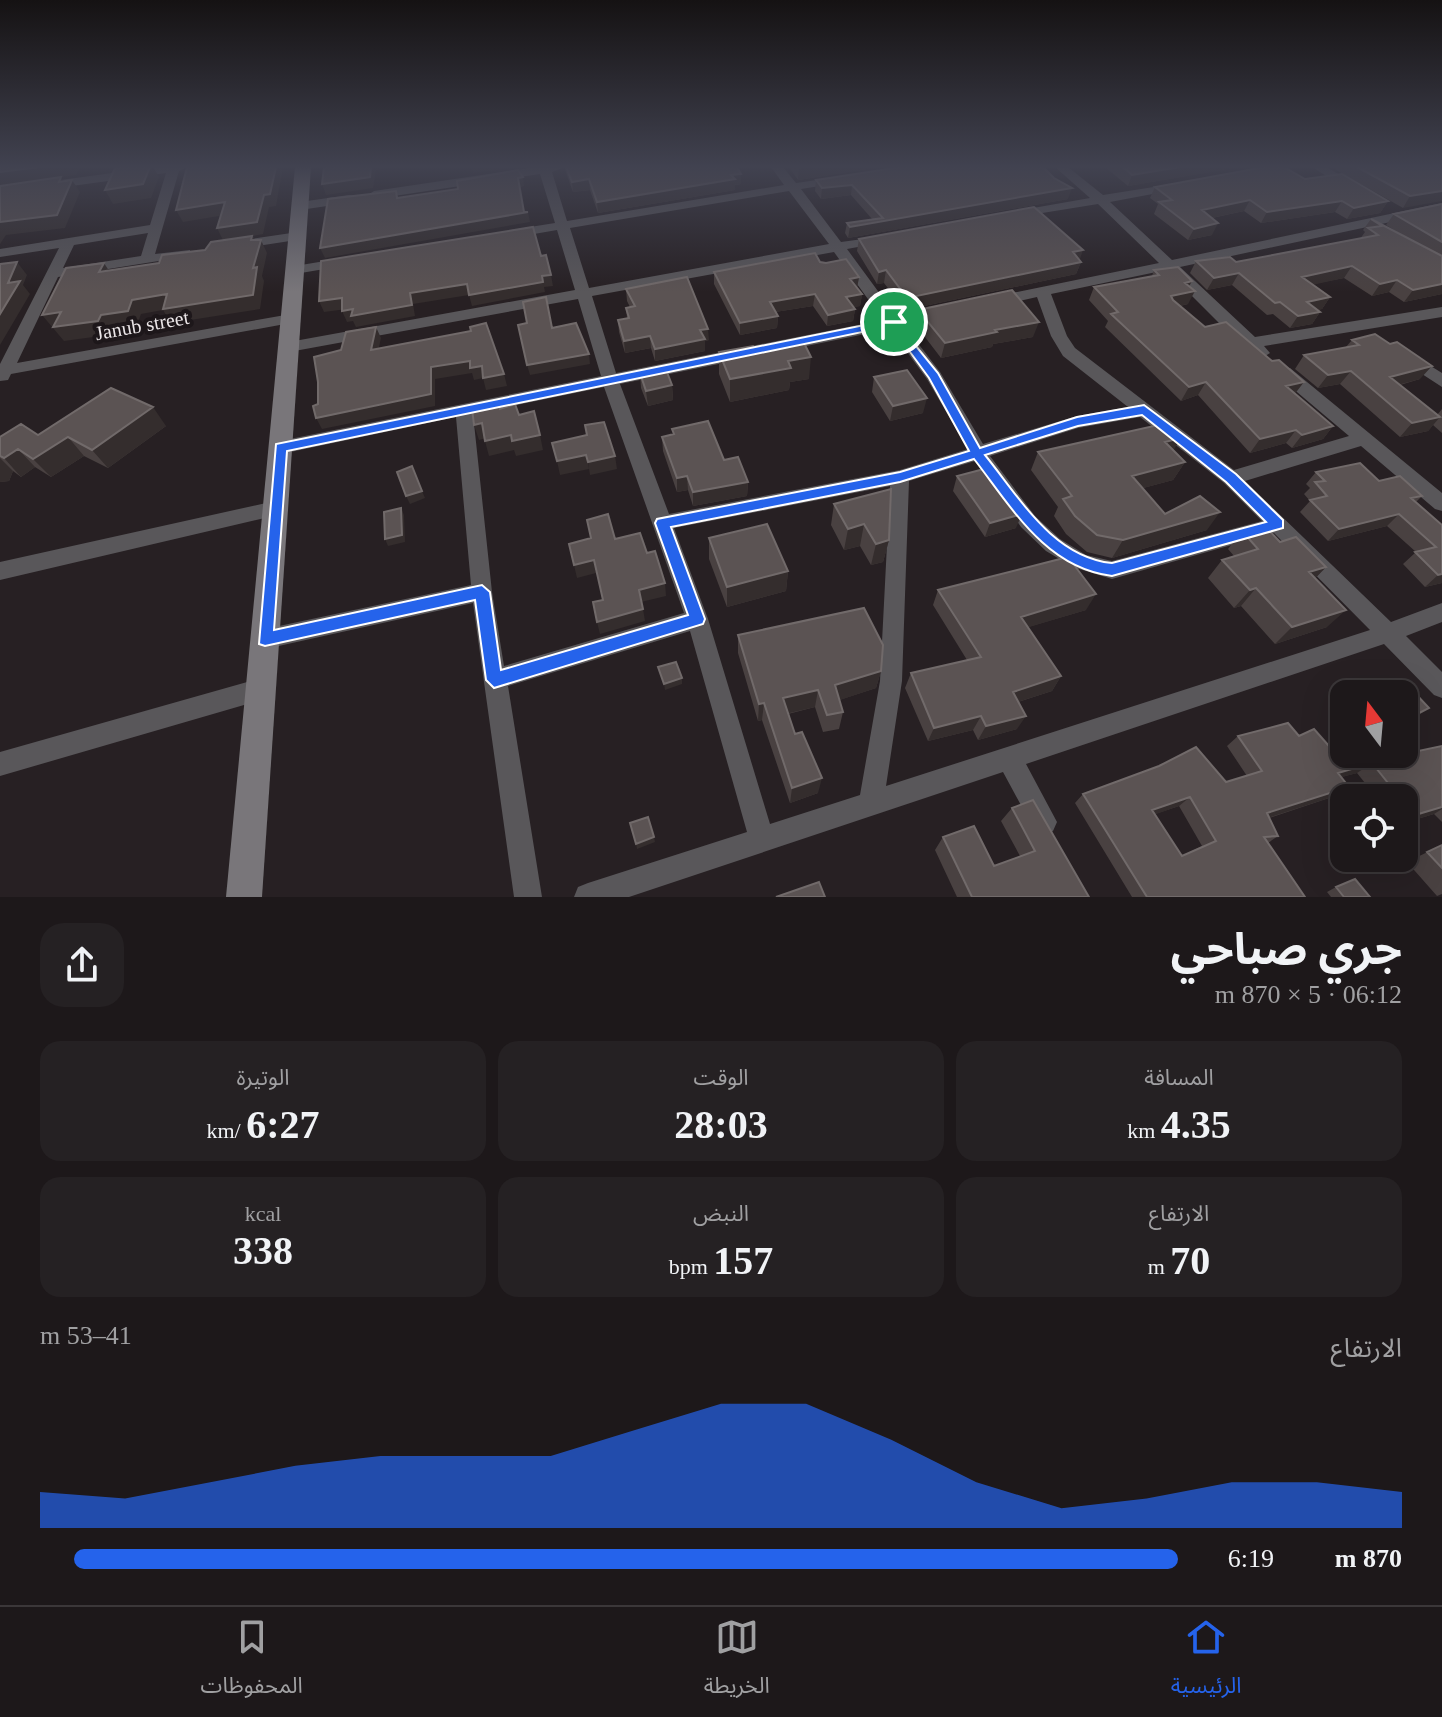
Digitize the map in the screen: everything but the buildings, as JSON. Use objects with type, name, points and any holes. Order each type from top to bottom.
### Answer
[{"type":"street","points":[[147,258],[162,209]]},
{"type":"street","points":[[244,897],[300,209]]},
{"type":"street","points":[[560,209],[610,379],[697,619],[762,840]]},
{"type":"street","points":[[492,237],[665,209]]},
{"type":"street","points":[[809,209],[934,376],[976,453],[1039,532],[1070,558],[1094,568],[1123,567],[1278,524]]},
{"type":"street","points":[[993,219],[1051,209]]},
{"type":"street","points":[[1110,209],[1249,343],[1442,504]]},
{"type":"street","points":[[1389,209],[1401,216]]},
{"type":"street","points":[[983,304],[1434,209]]},
{"type":"street","points":[[1367,223],[1391,237]]},
{"type":"street","points":[[0,253],[156,228]]},
{"type":"street","points":[[53,274],[298,236]]},
{"type":"street","points":[[289,347],[900,236]]},
{"type":"street","points":[[2,374],[68,243]]},
{"type":"street","points":[[295,270],[357,259]]},
{"type":"street","points":[[1043,292],[1059,336],[1069,352],[1231,478],[1442,687]]},
{"type":"street","points":[[281,447],[953,310]]},
{"type":"street","points":[[1249,343],[1442,312]]},
{"type":"street","name":"Janub street","points":[[2,374],[291,319]]},
{"type":"street","points":[[1360,324],[1442,381]]},
{"type":"street","points":[[464,408],[482,592],[528,897]]},
{"type":"street","points":[[662,523],[900,477],[1077,422],[1144,410]]},
{"type":"street","points":[[1231,478],[1362,439]]},
{"type":"street","points":[[871,804],[891,681],[900,477]]},
{"type":"street","points":[[0,571],[275,509]]},
{"type":"street","points":[[265,639],[482,592]]},
{"type":"street","points":[[588,897],[1389,633],[1442,612]]},
{"type":"street","points":[[494,680],[697,619]]},
{"type":"street","points":[[1,767],[261,689]]},
{"type":"street","points":[[1008,757],[1058,846]]},
{"type":"route","points":[[894,322],[281,447],[265,639],[482,592],[494,680],[697,619],[662,523],[900,477],[976,453],[1077,422],[1144,410],[1231,478],[1278,524],[1112,570],[1094,568],[1070,558],[1039,532],[976,453],[934,376],[894,322]]}]
